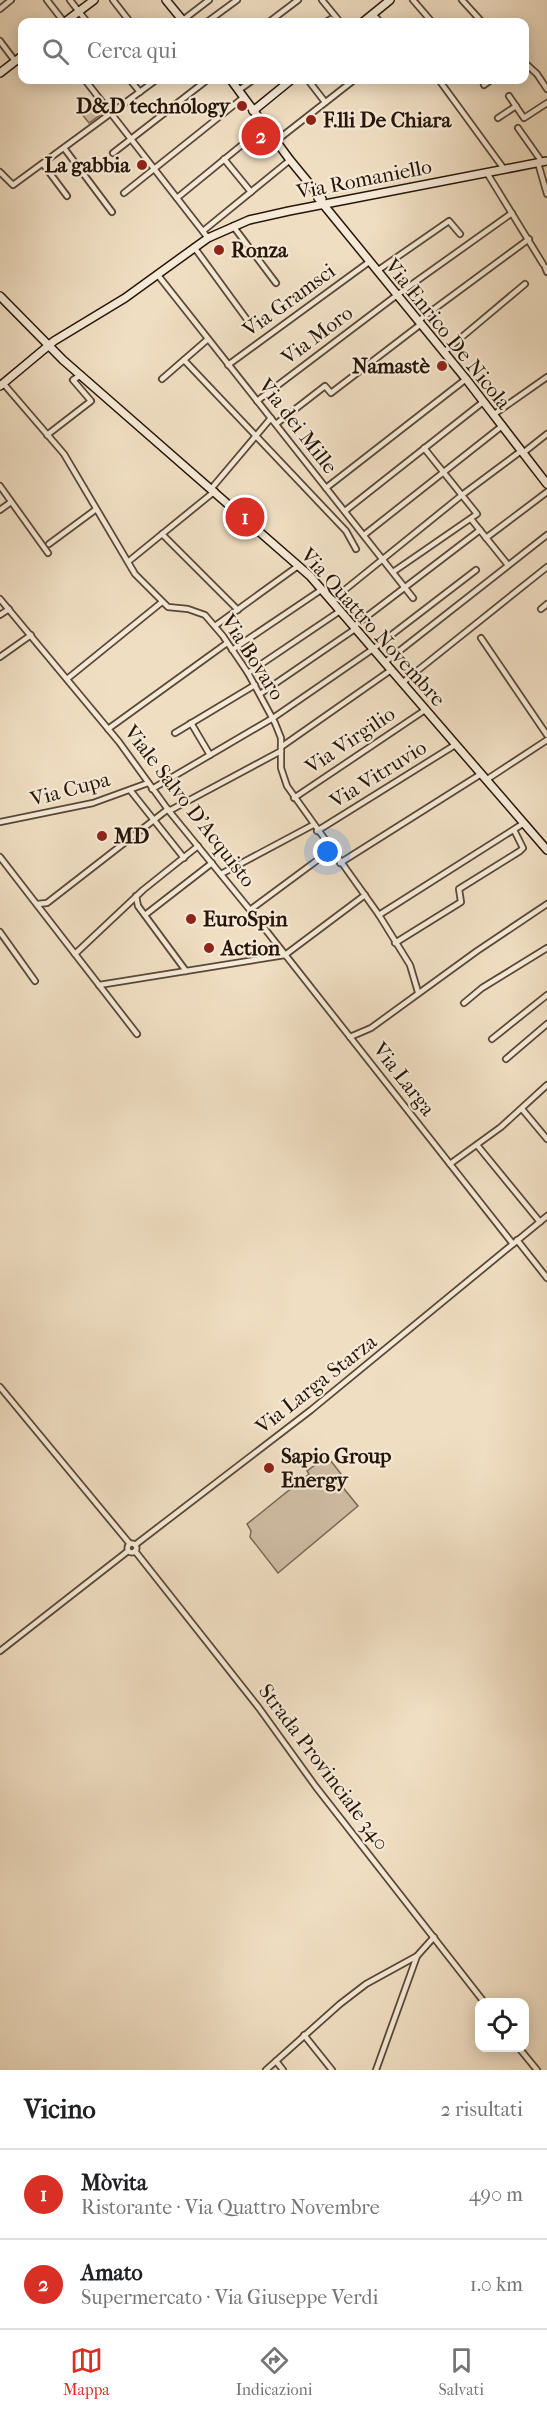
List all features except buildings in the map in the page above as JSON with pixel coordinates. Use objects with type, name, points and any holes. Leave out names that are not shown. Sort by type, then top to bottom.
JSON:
[{"type":"street","points":[[0,9],[11,0]]},
{"type":"street","points":[[47,0],[61,18]]},
{"type":"street","points":[[70,0],[83,18]]},
{"type":"street","points":[[70,18],[94,0]]},
{"type":"street","points":[[114,0],[127,18]]},
{"type":"street","points":[[166,0],[181,18]]},
{"type":"street","points":[[188,18],[209,0]]},
{"type":"street","points":[[212,18],[237,0]]},
{"type":"street","points":[[274,18],[298,0]]},
{"type":"street","points":[[322,0],[337,18]]},
{"type":"street","points":[[413,0],[429,18]]},
{"type":"street","points":[[462,0],[478,18]]},
{"type":"street","points":[[368,18],[387,1]]},
{"type":"street","points":[[373,14],[376,18]]},
{"type":"street","points":[[0,41],[15,61]]},
{"type":"street","points":[[0,73],[18,59]]},
{"type":"street","points":[[529,66],[547,89]]},
{"type":"street","points":[[88,84],[206,235],[251,192],[290,160]]},
{"type":"street","points":[[133,84],[140,92]]},
{"type":"street","points":[[0,172],[13,185],[151,84]]},
{"type":"street","points":[[113,153],[202,84]]},
{"type":"street","name":"Via Enrico De Nicola","points":[[234,84],[321,201],[466,379],[547,484]]},
{"type":"street","points":[[239,90],[247,84]]},
{"type":"street","points":[[253,111],[286,84]]},
{"type":"street","points":[[311,84],[325,102]]},
{"type":"street","points":[[276,141],[349,84]]},
{"type":"street","points":[[442,84],[504,169]]},
{"type":"street","points":[[509,96],[524,118],[547,103]]},
{"type":"street","points":[[124,193],[244,97]]},
{"type":"street","points":[[498,118],[516,106]]},
{"type":"street","points":[[177,198],[265,126]]},
{"type":"street","points":[[518,128],[542,162],[547,194]]},
{"type":"street","points":[[64,148],[112,212]]},
{"type":"street","points":[[225,159],[251,192]]},
{"type":"street","name":"Via Romaniello","points":[[2,384],[63,334],[88,322],[125,298],[194,247],[206,235],[321,201],[542,162]]},
{"type":"street","points":[[43,164],[67,196]]},
{"type":"street","points":[[487,173],[545,268]]},
{"type":"street","name":"Via Moro","points":[[257,401],[397,295],[512,213]]},
{"type":"street","points":[[376,271],[449,221],[460,234]]},
{"type":"street","points":[[233,226],[276,283]]},
{"type":"street","points":[[276,424],[325,386],[331,393],[529,239]]},
{"type":"street","points":[[194,247],[251,325]]},
{"type":"street","name":"Via Gramsci","points":[[228,365],[369,262]]},
{"type":"street","name":"Via dei Mille","points":[[157,274],[413,598]]},
{"type":"street","points":[[444,352],[525,284]]},
{"type":"street","name":"Via Quattro Novembre","points":[[0,296],[81,375],[298,566],[524,824],[545,845]]},
{"type":"street","points":[[162,379],[208,339]]},
{"type":"street","points":[[184,360],[346,531],[356,549]]},
{"type":"street","points":[[47,435],[91,401],[74,380],[81,375]]},
{"type":"street","points":[[493,415],[547,377]]},
{"type":"street","points":[[326,488],[466,379]]},
{"type":"street","points":[[2,384],[64,454],[135,574],[162,602],[67,679]]},
{"type":"street","points":[[345,511],[483,402]]},
{"type":"street","points":[[129,561],[213,490],[271,418]]},
{"type":"street","points":[[364,535],[502,426]]},
{"type":"street","points":[[331,601],[462,495],[547,434]]},
{"type":"street","points":[[393,572],[477,514],[424,448]]},
{"type":"street","points":[[0,486],[48,553]]},
{"type":"street","points":[[486,538],[547,492]]},
{"type":"street","points":[[0,510],[11,502]]},
{"type":"street","points":[[49,544],[96,510]]},
{"type":"street","points":[[471,519],[508,565]]},
{"type":"street","points":[[260,694],[354,628],[404,586],[480,530]]},
{"type":"street","points":[[162,534],[238,610]]},
{"type":"street","points":[[384,663],[547,535]]},
{"type":"street","points":[[215,626],[298,566]]},
{"type":"street","points":[[402,683],[547,567]]},
{"type":"street","points":[[152,789],[273,718],[373,649],[476,570]]},
{"type":"street","points":[[232,650],[321,590]]},
{"type":"street","name":"Viale Salvo D'Acquisto","points":[[0,599],[108,729],[152,789],[350,1037]]},
{"type":"street","name":"Via Bovaro","points":[[162,602],[168,607],[188,609],[205,615],[248,673],[273,718],[281,738],[281,768],[286,786],[379,915],[410,965],[418,992]]},
{"type":"street","points":[[541,609],[547,604]]},
{"type":"street","points":[[0,615],[9,609]]},
{"type":"street","points":[[248,673],[340,612]]},
{"type":"street","points":[[0,657],[31,635]]},
{"type":"street","points":[[481,638],[547,735]]},
{"type":"street","points":[[108,729],[227,643]]},
{"type":"street","points":[[37,904],[47,903],[169,810],[281,749],[391,670]]},
{"type":"street","points":[[175,733],[255,685]]},
{"type":"street","name":"Via Virgilio","points":[[294,798],[425,710]]},
{"type":"street","points":[[191,723],[210,755]]},
{"type":"street","points":[[340,863],[547,740]]},
{"type":"street","name":"Via Vitruvio","points":[[317,831],[455,745]]},
{"type":"street","name":"Via Cupa","points":[[0,822],[67,810],[148,783]]},
{"type":"street","points":[[130,790],[184,858]]},
{"type":"street","points":[[379,915],[524,824]]},
{"type":"street","points":[[221,874],[312,825]]},
{"type":"street","points":[[395,943],[461,902],[459,889],[520,851],[523,848],[522,844],[514,830]]},
{"type":"street","points":[[75,954],[128,903],[198,846]]},
{"type":"street","points":[[250,910],[331,850]]},
{"type":"street","points":[[0,856],[137,1034]]},
{"type":"street","points":[[145,915],[212,863]]},
{"type":"street","points":[[99,985],[285,955],[364,895]]},
{"type":"street","points":[[136,896],[138,906],[186,971]]},
{"type":"street","points":[[45,914],[47,903]]},
{"type":"street","points":[[128,903],[138,906]]},
{"type":"street","name":"Via Larga","points":[[547,904],[418,992],[371,1028],[350,1037],[450,1164],[547,1278]]},
{"type":"street","points":[[0,932],[35,981]]},
{"type":"street","points":[[464,1004],[482,988],[547,948]]},
{"type":"street","points":[[492,1039],[547,995]]},
{"type":"street","points":[[506,1059],[547,1024]]},
{"type":"street","points":[[450,1164],[522,1109],[547,1085]]},
{"type":"street","points":[[522,1109],[547,1139]]},
{"type":"street","points":[[477,1145],[540,1222]]},
{"type":"street","name":"Via Larga Starza","points":[[133,1547],[311,1410],[547,1216]]},
{"type":"street","name":"Strada Provinciale 340","points":[[0,1388],[133,1547],[481,1998]]},
{"type":"street","points":[[0,1650],[128,1551],[131,1553],[133,1547]]},
{"type":"street","points":[[266,2070],[366,1984],[417,1956],[434,1937]]},
{"type":"street","points":[[376,2070],[417,1956]]},
{"type":"street","points":[[304,2035],[332,2070]]},
{"type":"street","points":[[522,2052],[537,2070]]},
{"type":"street","points":[[276,2061],[283,2070]]},
{"type":"shaded area","points":[[96,102],[104,112],[89,123],[81,113]]},
{"type":"shaded area","points":[[327,1456],[341,1474],[336,1479],[358,1506],[278,1573],[250,1537],[251,1531],[247,1524],[309,1474],[307,1471]]},
{"type":"place","name":"D&D technology","points":[[242,106]]},
{"type":"place","name":"F.lli De Chiara","points":[[311,120]]},
{"type":"place","name":"Amato","points":[[261,136]]},
{"type":"place","name":"La gabbia","points":[[142,165]]},
{"type":"place","name":"Ronza","points":[[219,250]]},
{"type":"place","name":"Namastè","points":[[442,366]]},
{"type":"place","name":"Mòvita","points":[[245,517]]},
{"type":"place","name":"MD","points":[[102,836]]},
{"type":"place","name":"EuroSpin","points":[[191,919]]},
{"type":"place","name":"Action","points":[[209,948]]},
{"type":"place","name":"Sapio Group Energy","points":[[269,1468]]}]
